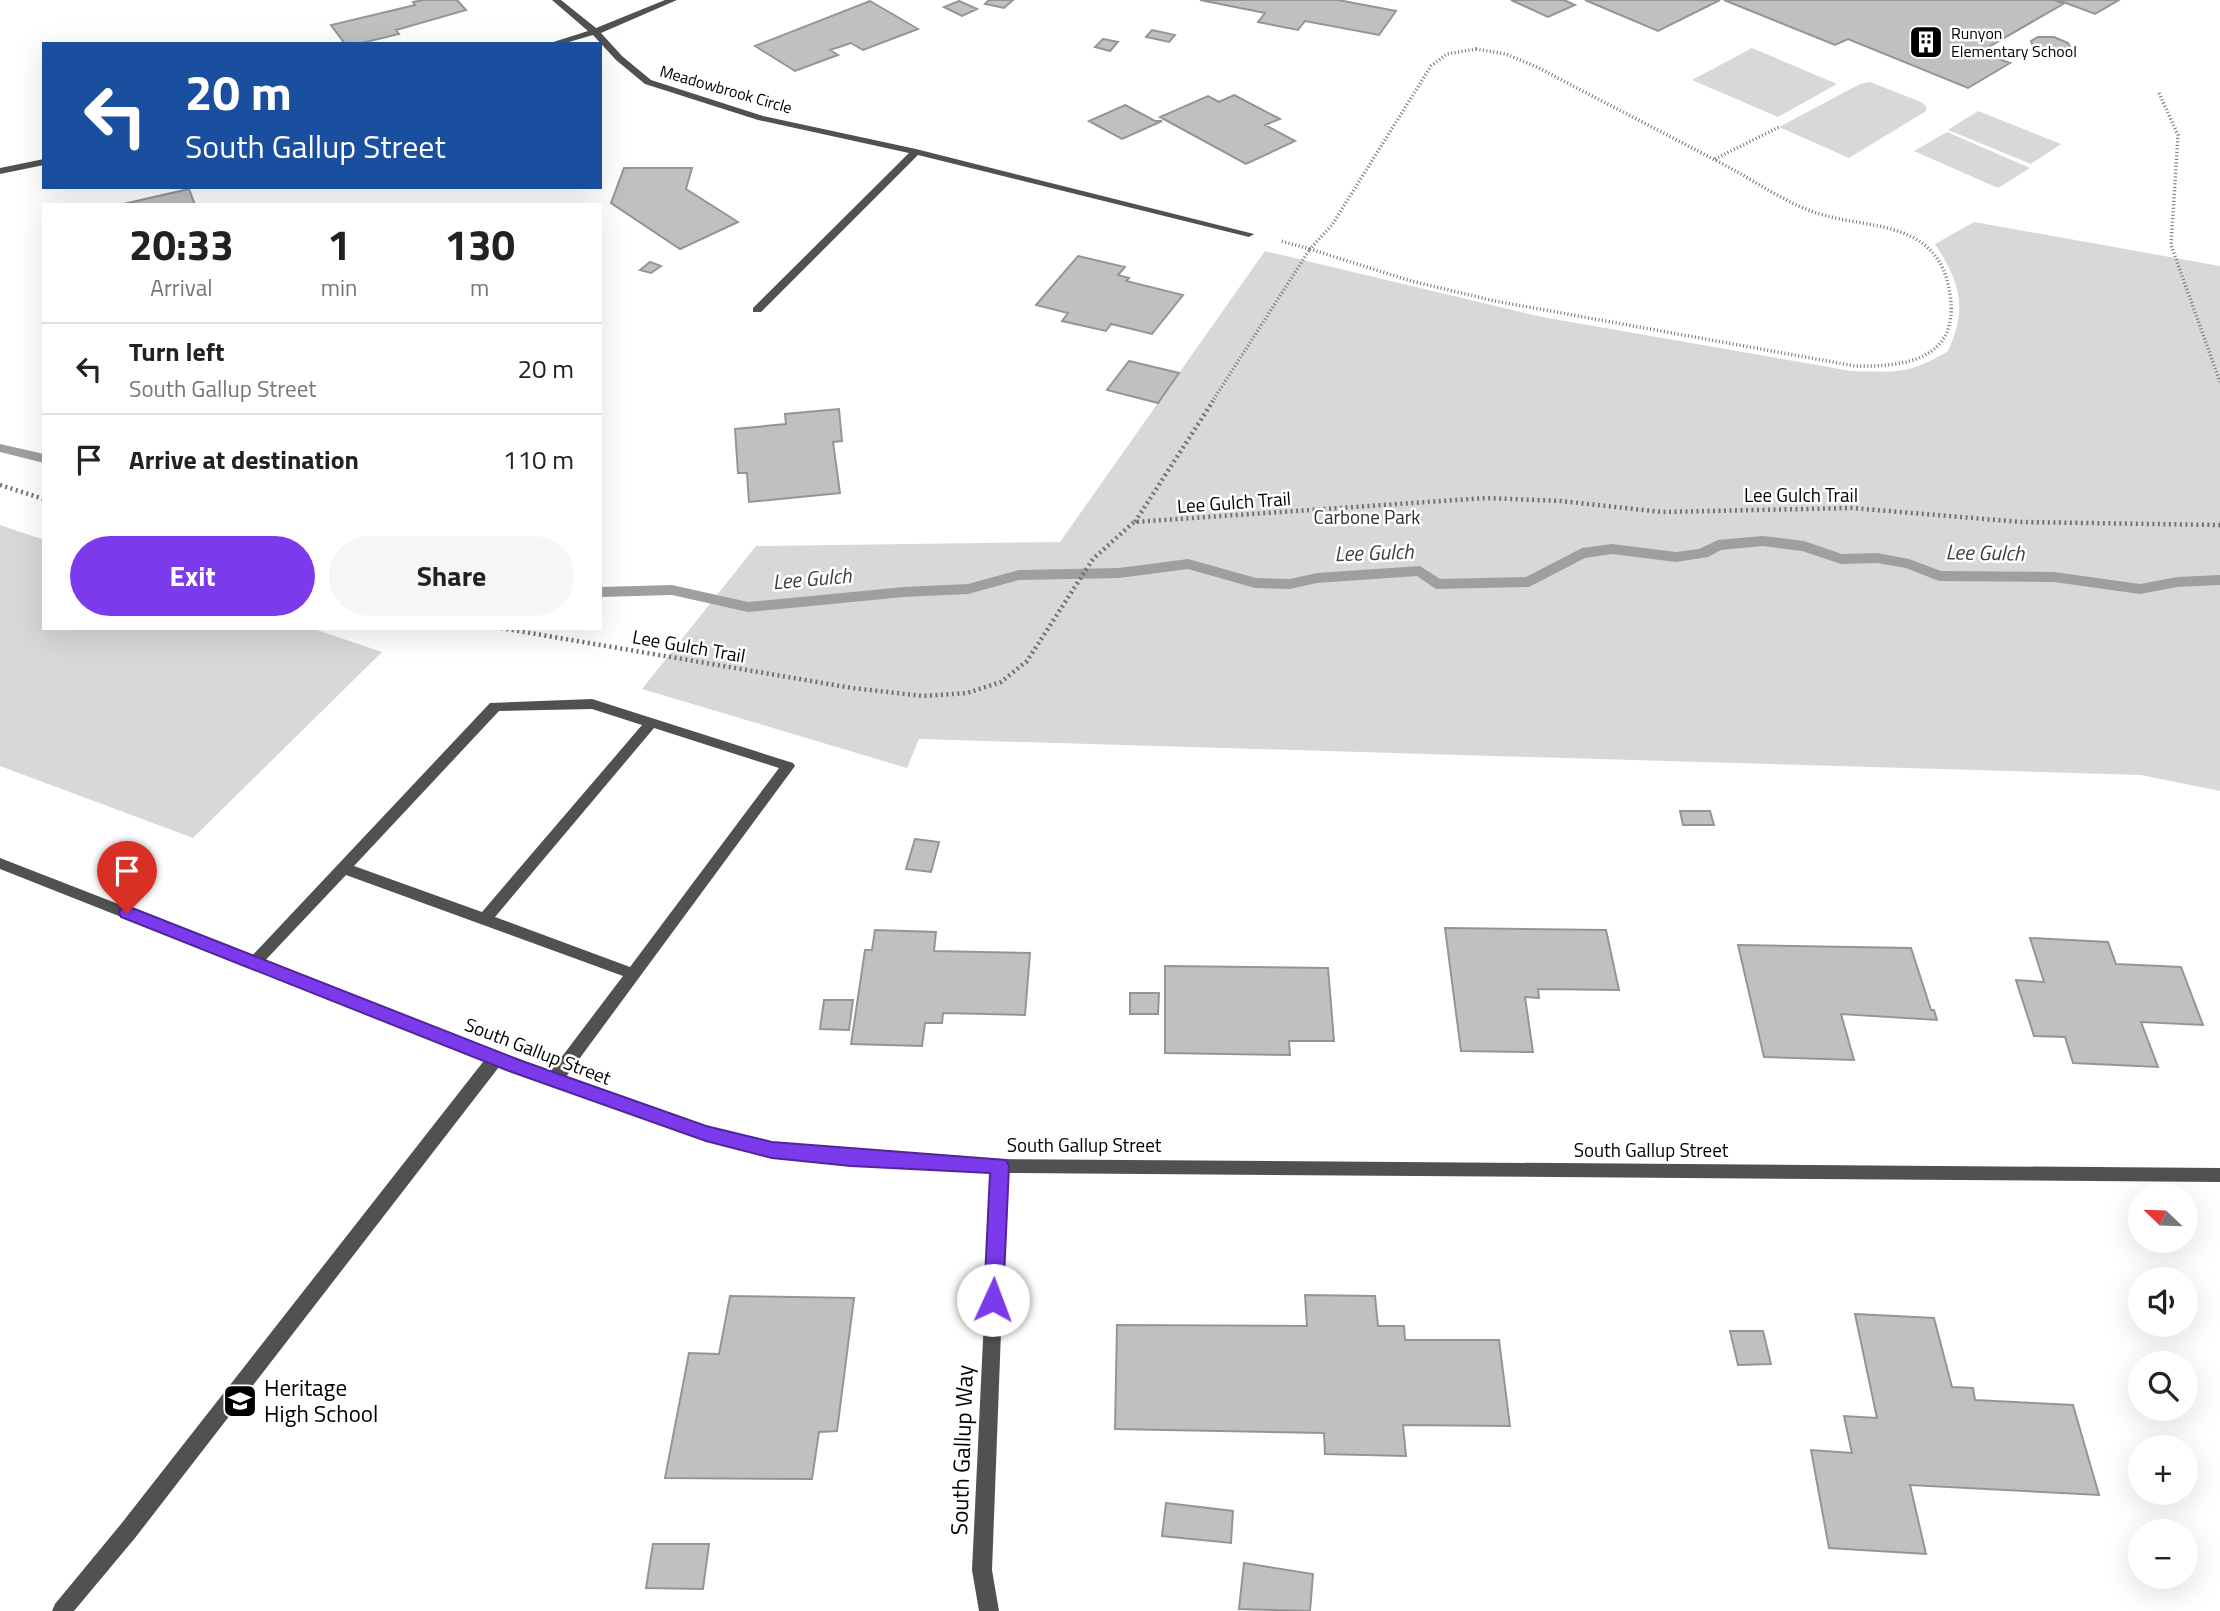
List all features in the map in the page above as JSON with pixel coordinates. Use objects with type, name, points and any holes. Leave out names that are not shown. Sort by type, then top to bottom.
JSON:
[{"type":"street","name":"Meadowbrook Circle","points":[[556,0],[596,32],[619,58],[648,82],[761,118],[916,152],[1249,234]]},
{"type":"street","points":[[558,42],[596,32],[673,0]]},
{"type":"street","points":[[757,310],[916,152]]},
{"type":"street","points":[[0,171],[42,162]]},
{"type":"street","points":[[254,963],[495,706],[592,704],[788,766],[554,1080]]},
{"type":"street","points":[[485,919],[651,723]]},
{"type":"street","name":"South Gallup Street","points":[[0,863],[554,1080],[706,1134],[772,1150],[851,1158],[999,1166],[2220,1175]]},
{"type":"street","points":[[342,869],[634,974]]},
{"type":"street","points":[[62,1611],[128,1531],[496,1058]]},
{"type":"street","name":"South Gallup Way","points":[[989,1611],[982,1570],[999,1166]]},
{"type":"path","points":[[1134,522],[1310,248],[1332,225],[1431,66],[1447,54],[1476,49],[1506,54],[1539,68],[1810,212],[1889,229],[1923,244],[1935,254],[1946,278],[1952,307],[1946,334],[1931,355],[1897,368],[1855,366],[1495,301],[1411,281],[1310,248],[1249,234]]},
{"type":"path","points":[[2159,93],[2178,135],[2171,245],[2220,382]]},
{"type":"path","points":[[1714,160],[1779,127]]},
{"type":"path","points":[[0,485],[42,498]]},
{"type":"path","name":"Lee Gulch Trail","points":[[512,630],[852,688],[923,696],[967,693],[1001,682],[1027,661],[1093,559],[1134,522],[1485,498],[1561,500],[1662,512],[1852,508],[2021,522],[2220,525]]},
{"type":"green space","points":[[1752,48],[1837,84],[1778,117],[1692,80]]},
{"type":"green space","points":[[1870,82],[1921,102],[1926,106],[1926,111],[1849,158],[1779,127],[1860,84]]},
{"type":"green space","points":[[1978,111],[2061,144],[2031,164],[1948,130]]},
{"type":"green space","points":[[1947,132],[2030,168],[1998,188],[1914,151]]},
{"type":"green space","name":"Carbone Park","points":[[1974,222],[2220,266],[2220,791],[2141,775],[919,739],[907,768],[642,689],[756,546],[1060,542],[1265,251],[1542,317],[1851,371],[1891,371],[1912,368],[1948,351],[1958,321],[1958,296],[1950,271],[1935,244]]},
{"type":"green space","points":[[0,525],[42,539],[42,630],[317,630],[382,652],[193,838],[0,766]]},
{"type":"building","points":[[457,0],[466,10],[396,30],[399,34],[366,42],[344,42],[331,25],[415,5],[413,2]]},
{"type":"building","points":[[989,0],[1013,0],[1004,8],[985,4]]},
{"type":"building","points":[[1200,0],[1338,0],[1396,11],[1379,35],[1305,21],[1298,30],[1258,22],[1265,13]]},
{"type":"building","points":[[1511,0],[1564,0],[1575,5],[1548,17]]},
{"type":"building","points":[[1585,0],[1720,0],[1658,31]]},
{"type":"building","name":"Runyon Elementary School","points":[[1724,0],[2055,0],[2063,4],[1980,52],[2010,63],[1968,88],[1848,39],[1835,45]]},
{"type":"building","name":"Runyon Elementary School","points":[[2058,0],[2119,0],[2095,14]]},
{"type":"building","points":[[870,1],[918,29],[863,50],[851,43],[830,50],[838,55],[795,71],[755,46]]},
{"type":"building","points":[[959,1],[977,9],[962,16],[944,7]]},
{"type":"building","points":[[1152,30],[1175,35],[1169,42],[1146,37]]},
{"type":"building","points":[[2038,37],[2054,37],[2068,43],[2072,50],[2065,55],[2034,49],[2031,41]]},
{"type":"building","points":[[1103,39],[1118,42],[1110,51],[1095,47]]},
{"type":"building","points":[[1234,95],[1280,119],[1265,125],[1295,141],[1246,164],[1160,117],[1208,96],[1219,102]]},
{"type":"building","points":[[1125,105],[1155,121],[1162,121],[1122,139],[1089,121]]},
{"type":"building","points":[[624,168],[692,168],[686,189],[738,222],[680,249],[611,203]]},
{"type":"building","points":[[189,189],[194,203],[128,203]]},
{"type":"building","points":[[1078,256],[1125,267],[1118,275],[1129,278],[1126,281],[1183,295],[1152,334],[1111,324],[1106,331],[1062,321],[1068,313],[1036,305]]},
{"type":"building","points":[[650,262],[661,266],[651,273],[640,270]]},
{"type":"building","points":[[1129,361],[1179,373],[1158,403],[1107,390]]},
{"type":"building","points":[[839,409],[842,441],[833,442],[840,493],[749,502],[747,473],[738,473],[735,429],[786,424],[785,414]]},
{"type":"building","points":[[1680,811],[1710,811],[1714,825],[1683,825]]},
{"type":"building","points":[[915,839],[939,842],[931,872],[906,869]]},
{"type":"building","points":[[1445,928],[1606,930],[1619,990],[1538,989],[1539,998],[1525,997],[1533,1052],[1461,1051]]},
{"type":"building","points":[[875,930],[936,932],[934,951],[1030,953],[1025,1015],[943,1013],[942,1023],[925,1023],[922,1046],[851,1044],[865,950],[872,950]]},
{"type":"building","points":[[2030,938],[2108,942],[2116,964],[2181,967],[2203,1025],[2141,1022],[2158,1067],[2073,1063],[2065,1037],[2034,1036],[2016,980],[2044,982]]},
{"type":"building","points":[[1738,945],[1911,948],[1931,1010],[1934,1010],[1937,1020],[1841,1014],[1854,1060],[1764,1057]]},
{"type":"building","points":[[1165,966],[1328,968],[1334,1041],[1289,1041],[1290,1055],[1165,1053]]},
{"type":"building","points":[[1130,993],[1159,993],[1158,1014],[1130,1014]]},
{"type":"building","points":[[824,1000],[853,1000],[849,1030],[820,1029]]},
{"type":"building","points":[[1305,1295],[1375,1296],[1378,1326],[1404,1326],[1405,1340],[1499,1340],[1510,1426],[1403,1425],[1406,1456],[1325,1454],[1324,1433],[1115,1429],[1117,1325],[1307,1326]]},
{"type":"building","points":[[730,1296],[854,1298],[837,1431],[819,1432],[812,1479],[665,1478],[689,1353],[719,1354]]},
{"type":"building","points":[[1855,1314],[1934,1318],[1952,1387],[1973,1388],[1975,1400],[2073,1405],[2099,1495],[1910,1485],[1926,1554],[1829,1548],[1811,1450],[1852,1453],[1844,1416],[1877,1418]]},
{"type":"building","points":[[1730,1331],[1763,1331],[1771,1364],[1738,1365]]},
{"type":"building","points":[[1166,1503],[1233,1511],[1231,1543],[1162,1536]]},
{"type":"building","points":[[653,1544],[709,1544],[703,1589],[646,1588]]},
{"type":"building","points":[[1244,1563],[1313,1574],[1310,1611],[1239,1609]]},
{"type":"waterway","name":"Lee Gulch","points":[[0,448],[42,458]]},
{"type":"waterway","name":"Lee Gulch","points":[[602,592],[672,590],[748,607],[904,592],[968,589],[1019,575],[1119,573],[1188,564],[1255,583],[1290,584],[1317,578],[1420,571],[1436,584],[1529,582],[1582,553],[1612,549],[1676,557],[1703,553],[1718,545],[1763,541],[1804,546],[1841,559],[1877,558],[1909,564],[1939,576],[2054,577],[2140,589],[2177,582],[2220,580]]},
{"type":"place","name":"Runyon Elementary School","points":[[1926,42]]},
{"type":"place","name":"Heritage High School","points":[[240,1401]]},
{"type":"route","points":[[127,913],[515,1066],[706,1134],[772,1150],[851,1158],[999,1166],[993,1300]]}]
